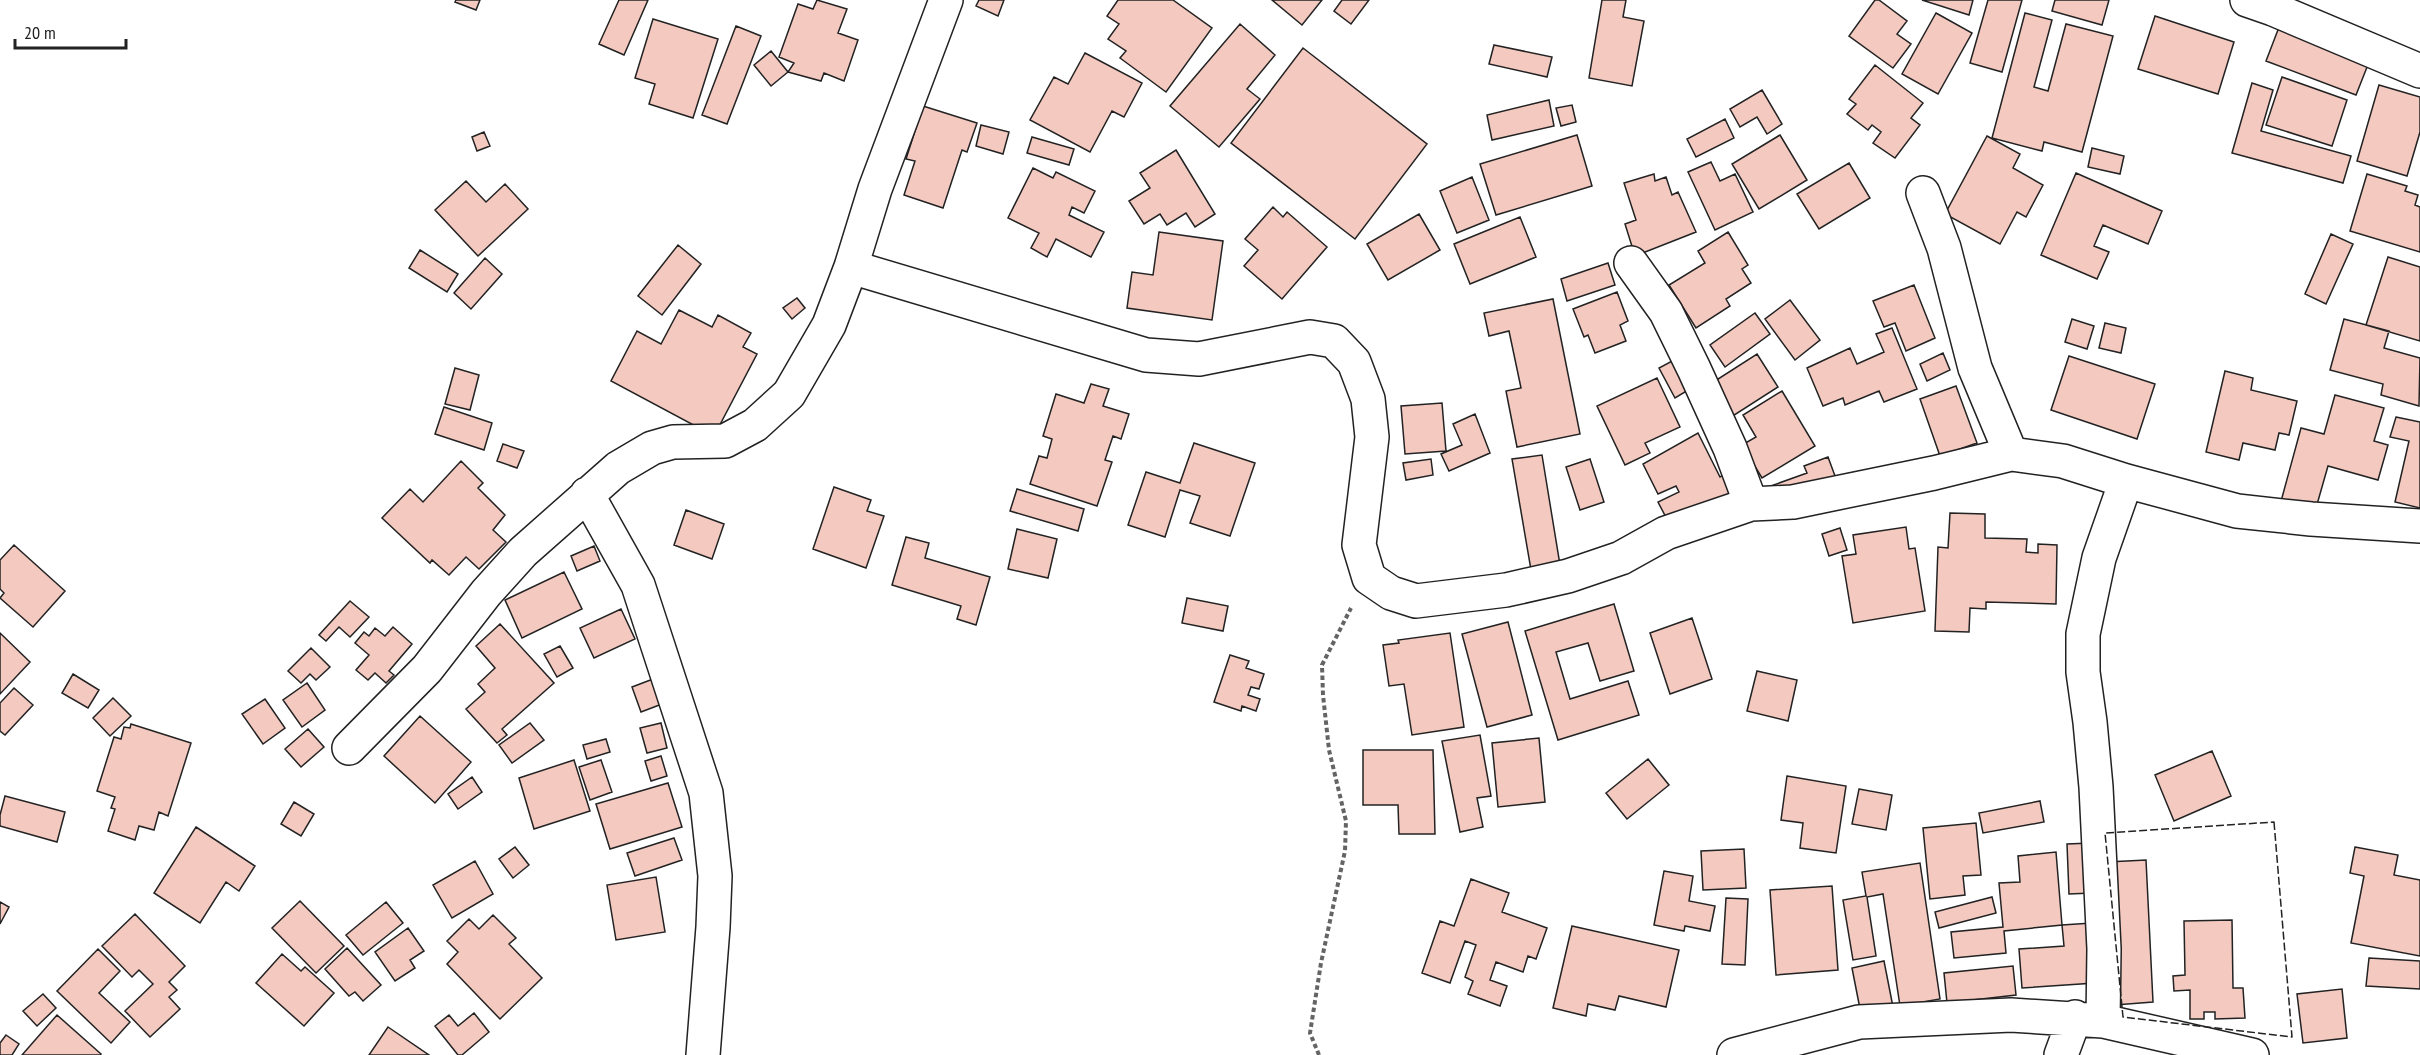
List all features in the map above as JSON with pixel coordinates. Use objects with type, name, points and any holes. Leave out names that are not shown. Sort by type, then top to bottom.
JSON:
[{"type":"street","points":[[349,748],[427,669],[486,593],[523,552],[618,468],[652,448],[673,442],[725,441],[755,425],[789,394],[829,325],[851,267],[875,189],[946,0]]},
{"type":"street","points":[[2247,0],[2420,71]]},
{"type":"street","points":[[1923,193],[1944,248],[1975,368],[2011,454]]},
{"type":"street","points":[[1631,263],[1666,312],[1730,448],[1751,504]]},
{"type":"street","points":[[851,267],[1146,355],[1199,359],[1310,337],[1334,341],[1354,362],[1368,399],[1372,436],[1359,545],[1369,578],[1391,593],[1416,601],[1506,590],[1568,576],[1621,558],[1666,533],[1751,504],[1793,502],[1934,473],[2011,454],[2063,460],[2126,482],[2237,511],[2311,519],[2420,526]]},
{"type":"street","points":[[2061,1055],[2089,1019],[2104,950],[2096,787],[2083,672],[2083,634],[2099,558],[2126,482]]},
{"type":"street","points":[[587,494],[638,585],[705,793],[715,876],[702,1055]]},
{"type":"street","points":[[1734,1055],[1859,1022],[2010,1015],[2089,1019],[2252,1055]]},
{"type":"path","points":[[1318,1055],[1310,1033],[1321,963],[1346,851],[1346,821],[1329,750],[1322,665],[1340,627],[1369,578]]},
{"type":"building","points":[[456,0],[480,0],[476,10],[455,2]]},
{"type":"building","points":[[619,0],[648,0],[624,55],[599,44]]},
{"type":"building","points":[[817,0],[847,9],[838,33],[858,40],[844,81],[824,73],[821,81],[788,72],[794,63],[779,57],[798,4],[813,9]]},
{"type":"building","points":[[979,0],[1004,0],[998,16],[976,6]]},
{"type":"building","points":[[1118,0],[1173,0],[1212,28],[1166,92],[1120,58],[1126,51],[1108,39],[1119,24],[1107,16]]},
{"type":"building","points":[[1272,0],[1322,0],[1302,25]]},
{"type":"building","points":[[1342,0],[1369,0],[1351,24],[1334,11]]},
{"type":"building","points":[[1602,0],[1626,0],[1623,17],[1644,21],[1632,86],[1589,78]]},
{"type":"building","points":[[1875,0],[1879,0],[1907,21],[1897,34],[1911,44],[1893,68],[1849,36]]},
{"type":"building","points":[[1922,0],[1973,0],[1969,15]]},
{"type":"building","points":[[1988,0],[2022,0],[2002,72],[1970,63]]},
{"type":"building","points":[[2055,0],[2109,0],[2102,25],[2052,11]]},
{"type":"building","points":[[1936,13],[1972,33],[1938,94],[1902,74]]},
{"type":"building","points":[[2025,13],[2052,20],[2034,87],[2048,91],[2066,24],[2113,36],[2082,152],[2044,142],[2042,151],[1992,138]]},
{"type":"building","points":[[2155,16],[2234,42],[2218,94],[2138,69]]},
{"type":"building","points":[[653,19],[718,39],[693,118],[649,104],[655,84],[635,78]]},
{"type":"building","points":[[2281,22],[2371,57],[2356,95],[2266,61]]},
{"type":"building","points":[[1240,24],[1275,55],[1247,89],[1260,99],[1219,147],[1170,106]]},
{"type":"building","points":[[736,26],[761,36],[727,124],[702,115]]},
{"type":"building","points":[[1494,45],[1552,57],[1547,77],[1489,64]]},
{"type":"building","points":[[1303,48],[1427,144],[1355,239],[1231,143]]},
{"type":"building","points":[[771,51],[788,72],[771,86],[754,65]]},
{"type":"building","points":[[1085,53],[1142,83],[1124,117],[1112,111],[1090,152],[1030,120],[1054,77],[1068,84]]},
{"type":"building","points":[[1875,65],[1923,103],[1911,118],[1920,125],[1895,158],[1873,143],[1881,132],[1872,125],[1868,130],[1847,114],[1856,104],[1849,99]]},
{"type":"building","points":[[2282,77],[2347,100],[2332,146],[2266,125]]},
{"type":"building","points":[[2252,83],[2273,90],[2261,131],[2351,156],[2343,183],[2232,153]]},
{"type":"building","points":[[2379,85],[2420,97],[2420,132],[2407,176],[2357,161]]},
{"type":"building","points":[[1762,90],[1782,124],[1767,134],[1757,117],[1740,127],[1730,109]]},
{"type":"building","points":[[1549,100],[1554,126],[1492,140],[1487,115]]},
{"type":"building","points":[[1572,105],[1576,122],[1561,126],[1556,108]]},
{"type":"building","points":[[923,106],[977,123],[967,152],[962,150],[943,208],[904,195],[915,161],[906,159]]},
{"type":"building","points":[[1725,119],[1734,138],[1696,157],[1687,139]]},
{"type":"building","points":[[981,125],[1009,132],[1003,154],[976,146]]},
{"type":"building","points":[[484,132],[490,146],[477,151],[472,137]]},
{"type":"building","points":[[1577,135],[1592,186],[1496,215],[1480,164]]},
{"type":"building","points":[[1780,135],[1807,180],[1759,209],[1732,164]]},
{"type":"building","points":[[1987,136],[2020,154],[2013,168],[2043,185],[2026,217],[2017,212],[2000,244],[1945,214]]},
{"type":"building","points":[[1032,137],[1074,149],[1069,165],[1027,153]]},
{"type":"building","points":[[2092,148],[2124,156],[2120,174],[2088,167]]},
{"type":"building","points":[[1176,150],[1215,214],[1195,227],[1186,213],[1167,225],[1160,214],[1144,224],[1129,201],[1150,188],[1140,173]]},
{"type":"building","points":[[1711,162],[1720,181],[1735,174],[1753,212],[1715,230],[1688,172]]},
{"type":"building","points":[[1849,163],[1870,198],[1819,229],[1797,194]]},
{"type":"building","points":[[1033,168],[1053,178],[1056,172],[1095,191],[1084,213],[1072,207],[1069,215],[1104,232],[1091,257],[1056,239],[1047,257],[1031,248],[1039,233],[1008,218]]},
{"type":"building","points":[[2076,173],[2162,211],[2148,244],[2103,225],[2094,246],[2109,252],[2097,279],[2041,255]]},
{"type":"building","points":[[1654,174],[1655,181],[1666,177],[1672,195],[1678,192],[1696,232],[1635,256],[1625,224],[1636,220],[1624,183]]},
{"type":"building","points":[[2367,174],[2407,186],[2405,191],[2418,195],[2415,205],[2420,207],[2420,252],[2350,231]]},
{"type":"building","points":[[1472,177],[1489,220],[1457,233],[1440,191]]},
{"type":"building","points":[[466,181],[486,202],[505,184],[528,209],[478,256],[435,210]]},
{"type":"building","points":[[1273,207],[1283,217],[1287,212],[1327,247],[1282,299],[1244,266],[1258,250],[1245,239]]},
{"type":"building","points":[[1419,214],[1440,250],[1388,280],[1367,244]]},
{"type":"building","points":[[1520,217],[1536,257],[1470,284],[1454,244]]},
{"type":"building","points":[[1159,232],[1223,241],[1212,320],[1127,308],[1132,272],[1153,275]]},
{"type":"building","points":[[1728,232],[1748,265],[1742,269],[1751,283],[1726,299],[1730,306],[1696,328],[1669,285],[1705,263],[1698,251]]},
{"type":"building","points":[[2331,234],[2353,244],[2326,304],[2305,294]]},
{"type":"building","points":[[678,245],[701,264],[662,315],[638,296]]},
{"type":"building","points":[[420,250],[458,274],[447,292],[409,268]]},
{"type":"building","points":[[2388,257],[2420,267],[2420,341],[2366,325]]},
{"type":"building","points":[[485,258],[502,274],[471,309],[454,293]]},
{"type":"building","points":[[1608,263],[1615,285],[1567,301],[1561,279]]},
{"type":"building","points":[[1914,285],[1935,338],[1906,351],[1895,323],[1884,327],[1873,301]]},
{"type":"building","points":[[1617,292],[1628,321],[1620,325],[1626,341],[1595,353],[1588,335],[1584,337],[1573,309]]},
{"type":"building","points":[[797,298],[805,308],[792,319],[783,308]]},
{"type":"building","points":[[1553,299],[1580,434],[1517,447],[1506,391],[1521,388],[1509,331],[1489,336],[1484,313]]},
{"type":"building","points":[[1790,300],[1820,340],[1795,360],[1765,319]]},
{"type":"building","points":[[679,310],[712,327],[718,315],[751,333],[743,347],[757,354],[714,436],[611,381],[637,331],[661,344]]},
{"type":"building","points":[[1755,313],[1770,334],[1725,367],[1710,345]]},
{"type":"building","points":[[2072,319],[2094,326],[2087,349],[2065,342]]},
{"type":"building","points":[[2344,319],[2389,331],[2384,348],[2420,358],[2419,406],[2381,395],[2383,384],[2330,370]]},
{"type":"building","points":[[2105,323],[2126,328],[2121,353],[2099,348]]},
{"type":"building","points":[[1892,328],[1917,389],[1884,402],[1879,391],[1845,405],[1843,398],[1823,406],[1807,368],[1850,348],[1857,364],[1884,352],[1876,334]]},
{"type":"building","points":[[1943,353],[1950,370],[1927,381],[1920,364]]},
{"type":"building","points":[[1757,354],[1778,387],[1725,421],[1704,388]]},
{"type":"building","points":[[2069,356],[2155,384],[2137,439],[2051,410]]},
{"type":"building","points":[[1674,360],[1690,389],[1675,398],[1659,368]]},
{"type":"building","points":[[455,368],[479,375],[470,410],[445,404]]},
{"type":"building","points":[[2225,371],[2253,378],[2251,390],[2297,401],[2289,435],[2279,433],[2275,450],[2243,443],[2239,460],[2206,452]]},
{"type":"building","points":[[1657,378],[1680,427],[1645,443],[1650,453],[1625,465],[1597,406]]},
{"type":"building","points":[[1091,384],[1109,389],[1103,406],[1129,414],[1121,439],[1113,436],[1105,460],[1112,462],[1097,506],[1030,484],[1039,456],[1047,458],[1052,439],[1043,436],[1056,394],[1084,403]]},
{"type":"building","points":[[1956,386],[1977,443],[1940,456],[1920,399]]},
{"type":"building","points":[[1782,391],[1815,446],[1762,478],[1742,445],[1756,437],[1743,415]]},
{"type":"building","points":[[2335,395],[2384,408],[2374,441],[2388,445],[2378,480],[2328,466],[2314,515],[2280,505],[2301,428],[2324,434]]},
{"type":"building","points":[[1442,403],[1446,451],[1405,454],[1401,406]]},
{"type":"building","points":[[444,407],[492,423],[484,450],[435,434]]},
{"type":"building","points":[[1475,414],[1490,453],[1449,471],[1441,454],[1462,445],[1453,424]]},
{"type":"building","points":[[2396,417],[2420,422],[2420,508],[2395,502],[2409,441],[2390,437]]},
{"type":"building","points":[[1698,433],[1720,477],[1729,472],[1739,493],[1671,527],[1658,502],[1679,492],[1676,486],[1658,494],[1643,464]]},
{"type":"building","points":[[1194,443],[1255,463],[1230,536],[1190,523],[1200,496],[1180,490],[1165,537],[1128,525],[1146,472],[1180,483]]},
{"type":"building","points":[[503,444],[524,451],[517,468],[497,461]]},
{"type":"building","points":[[1542,455],[1560,565],[1531,570],[1512,459]]},
{"type":"building","points":[[1828,457],[1838,484],[1768,487],[1807,473],[1804,466]]},
{"type":"building","points":[[1431,459],[1433,475],[1406,480],[1403,463]]},
{"type":"building","points":[[1590,459],[1604,502],[1580,510],[1566,467]]},
{"type":"building","points":[[461,461],[483,483],[478,488],[505,515],[493,530],[506,542],[479,569],[466,557],[449,575],[432,560],[430,563],[382,518],[410,489],[423,502]]},
{"type":"building","points":[[834,487],[871,500],[867,511],[884,516],[866,568],[813,549]]},
{"type":"building","points":[[1017,489],[1084,509],[1078,531],[1010,511]]},
{"type":"building","points":[[686,510],[724,524],[712,559],[674,545]]},
{"type":"building","points":[[1950,513],[1985,514],[1985,538],[2027,539],[2026,552],[2038,553],[2038,544],[2057,545],[2056,604],[1986,602],[1986,609],[1970,608],[1969,632],[1935,631],[1938,547],[1948,548]]},
{"type":"building","points":[[1906,527],[1909,549],[1915,548],[1925,611],[1853,623],[1842,556],[1856,554],[1853,535]]},
{"type":"building","points":[[1840,528],[1847,550],[1829,556],[1822,534]]},
{"type":"building","points":[[1017,529],[1057,539],[1048,578],[1008,569]]},
{"type":"building","points":[[906,537],[929,543],[925,558],[990,577],[976,625],[957,619],[961,606],[892,585]]},
{"type":"building","points":[[14,545],[65,591],[33,627],[0,598],[4,593],[0,589],[0,560]]},
{"type":"building","points":[[594,546],[600,561],[577,571],[571,556]]},
{"type":"building","points":[[564,572],[582,609],[522,638],[505,600]]},
{"type":"building","points":[[1187,598],[1228,606],[1223,631],[1182,623]]},
{"type":"building","points":[[350,601],[369,617],[350,637],[339,627],[326,641],[319,635]]},
{"type":"building","points":[[1614,604],[1634,671],[1600,681],[1588,643],[1556,652],[1570,699],[1628,681],[1639,715],[1558,740],[1525,631]]},
{"type":"building","points":[[621,609],[635,639],[594,658],[580,628]]},
{"type":"building","points":[[1692,618],[1712,679],[1670,694],[1650,633]]},
{"type":"building","points":[[1508,622],[1532,715],[1487,727],[1462,634]]},
{"type":"building","points":[[500,624],[554,683],[502,729],[507,735],[497,743],[466,709],[485,692],[478,684],[495,668],[476,646]]},
{"type":"building","points":[[393,627],[412,644],[389,671],[394,675],[386,683],[375,673],[368,680],[356,670],[369,655],[355,643],[364,632],[369,636],[375,628],[385,636]]},
{"type":"building","points":[[0,633],[30,662],[0,694]]},
{"type":"building","points":[[1450,633],[1464,727],[1412,735],[1404,684],[1389,686],[1383,645],[1399,643],[1398,640]]},
{"type":"building","points":[[560,646],[573,668],[557,677],[544,654]]},
{"type":"building","points":[[311,648],[330,667],[316,680],[310,674],[301,683],[288,671]]},
{"type":"building","points":[[1230,655],[1249,661],[1246,668],[1264,674],[1259,689],[1251,687],[1248,695],[1260,699],[1256,711],[1242,706],[1241,711],[1214,702]]},
{"type":"building","points":[[1757,671],[1797,680],[1788,721],[1747,711]]},
{"type":"building","points":[[73,674],[99,690],[88,708],[62,693]]},
{"type":"building","points":[[653,679],[662,704],[641,712],[632,687]]},
{"type":"building","points":[[307,683],[325,710],[302,727],[283,700]]},
{"type":"building","points":[[14,688],[33,705],[5,735],[0,731],[0,703]]},
{"type":"building","points":[[113,698],[131,716],[110,736],[93,718]]},
{"type":"building","points":[[265,699],[285,728],[263,744],[242,714]]},
{"type":"building","points":[[420,716],[471,762],[435,803],[384,756]]},
{"type":"building","points":[[530,723],[544,740],[512,763],[499,745]]},
{"type":"building","points":[[661,723],[667,748],[647,753],[640,728]]},
{"type":"building","points":[[131,724],[191,743],[168,816],[159,812],[154,830],[139,826],[135,840],[108,831],[115,809],[111,808],[115,797],[97,791],[114,737],[121,739],[124,727],[130,728]]},
{"type":"building","points":[[308,729],[324,747],[301,767],[285,749]]},
{"type":"building","points":[[1480,735],[1491,796],[1477,798],[1483,827],[1460,832],[1442,741]]},
{"type":"building","points":[[1539,738],[1545,802],[1498,807],[1492,743]]},
{"type":"building","points":[[606,739],[610,752],[587,759],[583,745]]},
{"type":"building","points":[[1363,750],[1433,750],[1435,834],[1399,834],[1398,805],[1363,805]]},
{"type":"building","points":[[2212,751],[2231,796],[2174,821],[2155,775]]},
{"type":"building","points":[[661,756],[667,776],[651,781],[645,761]]},
{"type":"building","points":[[1648,759],[1669,785],[1627,819],[1606,793]]},
{"type":"building","points":[[574,760],[590,811],[534,829],[519,778]]},
{"type":"building","points":[[601,760],[612,792],[590,800],[579,767]]},
{"type":"building","points":[[1787,776],[1846,786],[1836,853],[1800,848],[1803,823],[1781,820]]},
{"type":"building","points":[[472,777],[482,792],[458,809],[448,794]]},
{"type":"building","points":[[668,783],[682,827],[610,849],[596,804]]},
{"type":"building","points":[[1859,789],[1892,795],[1886,830],[1852,824]]},
{"type":"building","points":[[5,796],[65,812],[57,842],[0,826],[0,815]]},
{"type":"building","points":[[2040,801],[2044,822],[1983,833],[1979,813]]},
{"type":"building","points":[[294,802],[314,814],[301,836],[281,824]]},
{"type":"building","points":[[1976,823],[1981,875],[1963,876],[1965,895],[1930,899],[1923,828]]},
{"type":"building","points":[[196,827],[255,866],[239,891],[226,882],[200,923],[154,893]]},
{"type":"building","points":[[674,838],[682,860],[635,876],[627,853]]},
{"type":"building","points":[[2091,843],[2092,893],[2069,894],[2067,844]]},
{"type":"building","points":[[515,847],[529,865],[513,878],[499,859]]},
{"type":"building","points":[[2355,847],[2398,855],[2394,875],[2420,880],[2420,956],[2351,943],[2364,876],[2350,873]]},
{"type":"building","points":[[1744,849],[1746,888],[1703,890],[1701,851]]},
{"type":"building","points":[[2056,852],[2062,925],[2004,931],[2006,953],[1954,958],[1951,932],[2003,927],[1999,883],[2020,882],[2018,856]]},
{"type":"building","points":[[2146,860],[2153,1002],[2115,1005],[2107,862]]},
{"type":"building","points":[[475,861],[493,894],[452,918],[433,885]]},
{"type":"building","points":[[1920,863],[1940,999],[1900,1006],[1883,894],[1867,897],[1876,956],[1853,960],[1843,900],[1866,896],[1862,872]]},
{"type":"building","points":[[1664,871],[1693,876],[1689,901],[1715,906],[1710,931],[1685,926],[1684,931],[1654,925]]},
{"type":"building","points":[[656,877],[665,932],[616,940],[607,885]]},
{"type":"building","points":[[1471,879],[1509,893],[1502,912],[1547,928],[1536,959],[1528,956],[1523,972],[1496,962],[1490,980],[1507,986],[1500,1006],[1468,994],[1473,981],[1465,977],[1476,945],[1465,941],[1450,983],[1422,973],[1440,921],[1454,926]]},
{"type":"building","points":[[1832,886],[1838,970],[1776,975],[1770,890]]},
{"type":"building","points":[[1992,897],[1996,913],[1939,928],[1935,912]]},
{"type":"building","points":[[1726,898],[1748,899],[1745,965],[1722,964]]},
{"type":"building","points":[[300,901],[344,946],[316,973],[272,928]]},
{"type":"building","points":[[0,902],[9,907],[0,924]]},
{"type":"building","points":[[386,902],[403,923],[363,955],[346,935]]},
{"type":"building","points":[[135,914],[185,966],[169,982],[177,990],[169,997],[180,1009],[150,1037],[125,1011],[153,984],[139,970],[132,977],[102,946]]},
{"type":"building","points":[[493,915],[516,938],[509,944],[542,978],[500,1019],[447,964],[458,952],[447,941],[469,919],[479,929]]},
{"type":"building","points":[[2232,920],[2233,988],[2243,988],[2245,1018],[2215,1019],[2215,1012],[2204,1012],[2204,1019],[2190,1019],[2190,990],[2174,991],[2173,976],[2185,975],[2184,921]]},
{"type":"building","points":[[2092,923],[2095,983],[2022,988],[2019,949],[2064,946],[2062,925]]},
{"type":"building","points":[[1572,926],[1679,950],[1666,1007],[1619,996],[1615,1010],[1588,1004],[1586,1016],[1553,1008]]},
{"type":"building","points":[[408,928],[424,951],[410,960],[415,968],[395,981],[375,952]]},
{"type":"building","points":[[347,948],[381,985],[363,1001],[355,992],[349,996],[325,969]]},
{"type":"building","points":[[98,949],[120,971],[99,993],[130,1022],[111,1043],[57,991]]},
{"type":"building","points":[[282,954],[301,971],[305,967],[334,993],[304,1026],[256,983]]},
{"type":"building","points":[[2369,958],[2420,961],[2420,989],[2366,986]]},
{"type":"building","points":[[1884,961],[1893,1007],[1861,1014],[1852,968]]},
{"type":"building","points":[[2013,966],[2016,995],[1947,1003],[1944,973]]},
{"type":"building","points":[[2342,989],[2347,1038],[2303,1043],[2297,994]]},
{"type":"building","points":[[43,994],[56,1008],[37,1026],[23,1011]]},
{"type":"building","points":[[474,1013],[489,1032],[462,1055],[458,1055],[435,1026],[449,1015],[458,1026]]},
{"type":"building","points":[[57,1015],[101,1054],[22,1055]]},
{"type":"building","points":[[388,1027],[429,1055],[369,1055]]},
{"type":"building","points":[[6,1035],[19,1044],[12,1055],[0,1055],[0,1043]]},
{"type":"fence","points":[[2274,822],[2292,1037],[2123,1017],[2105,833],[2274,822]]}]
